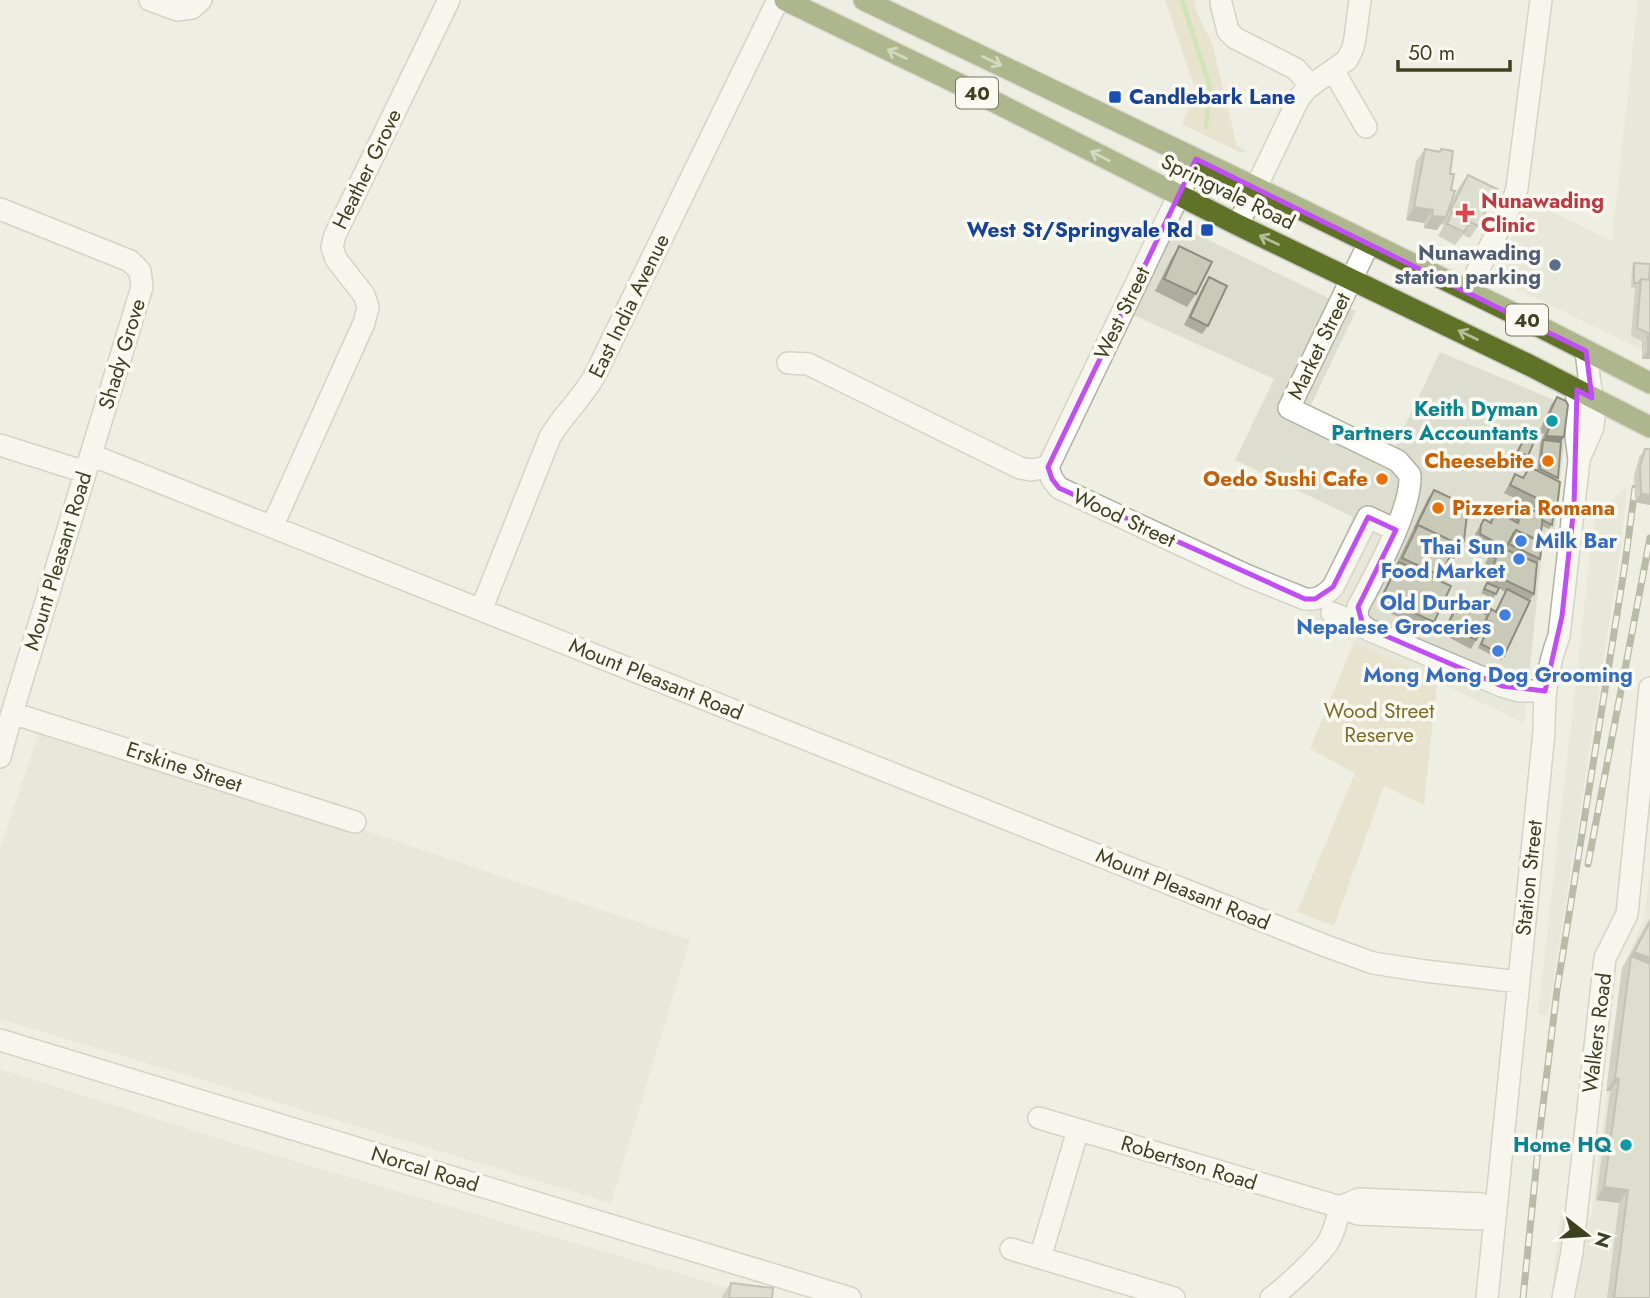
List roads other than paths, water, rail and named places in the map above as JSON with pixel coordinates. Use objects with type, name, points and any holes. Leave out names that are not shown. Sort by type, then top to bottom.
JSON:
[{"type":"highway","name":"Springvale Road","points":[[785,0],[1650,427]]},
{"type":"highway","name":"Springvale Road","points":[[864,0],[1468,290],[1650,383]]},
{"type":"street","points":[[150,0],[177,10],[192,8],[201,0]]},
{"type":"street","name":"Heather Grove","points":[[272,527],[364,323],[368,307],[364,295],[336,258],[332,247],[335,235],[449,0]]},
{"type":"street","name":"East India Avenue","points":[[481,610],[550,437],[594,377],[778,0]]},
{"type":"street","points":[[1238,225],[1298,100],[1311,86],[1347,60],[1353,48],[1360,0]]},
{"type":"street","points":[[1468,290],[1517,188],[1541,0]]},
{"type":"street","points":[[1221,3],[1219,34],[1236,38],[1296,69],[1311,86]]},
{"type":"street","points":[[1333,70],[1366,127]]},
{"type":"street","name":"West Street","points":[[1048,467],[1196,159]]},
{"type":"street","name":"Shady Grove","points":[[0,209],[130,261],[140,271],[142,287],[87,467]]},
{"type":"street","name":"Market Street","points":[[1359,621],[1358,607],[1396,530],[1409,494],[1410,475],[1398,461],[1289,408],[1369,243]]},
{"type":"street","name":"Station Street","points":[[1487,1298],[1544,732],[1546,678],[1559,636],[1579,460],[1593,427],[1594,416],[1585,394],[1586,351]]},
{"type":"street","points":[[788,363],[808,365],[1020,468],[1031,470],[1048,467]]},
{"type":"street","points":[[0,445],[87,467]]},
{"type":"street","name":"Mount Pleasant Road","points":[[0,757],[87,467],[99,458],[1373,963],[1519,982]]},
{"type":"street","name":"Wood Street","points":[[1048,467],[1059,488],[1248,576],[1305,598],[1315,599],[1333,587],[1368,517],[1396,530]]},
{"type":"street","points":[[1332,613],[1359,621],[1369,629],[1502,685],[1519,691],[1545,691]]},
{"type":"street","name":"Walkers Road","points":[[1563,1298],[1572,1252],[1605,958],[1627,914],[1650,688]]},
{"type":"street","name":"Erskine Street","points":[[12,713],[355,822]]},
{"type":"street","name":"Norcal Road","points":[[0,1040],[850,1298]]},
{"type":"street","name":"Robertson Road","points":[[1039,1118],[1358,1214],[1480,1219],[1496,1212]]},
{"type":"street","points":[[1040,1258],[1078,1130]]},
{"type":"street","points":[[1271,1298],[1327,1244],[1340,1208]]},
{"type":"street","points":[[1011,1249],[1174,1298]]},
{"type":"waterway","points":[[1182,0],[1210,87],[1206,127]]},
{"type":"railway","points":[[1523,1298],[1557,990],[1635,488]]},
{"type":"railway","points":[[1588,864],[1650,538]]},
{"type":"place","name":"Candlebark Lane","points":[[1115,97]]},
{"type":"place","name":"Nunawading Clinic","points":[[1465,213]]},
{"type":"place","name":"West St/Springvale Rd","points":[[1207,230]]},
{"type":"place","name":"Nunawading station parking","points":[[1555,265]]},
{"type":"place","name":"Keith Dyman Partners Accountants","points":[[1552,421]]},
{"type":"place","name":"Cheesebite","points":[[1548,461]]},
{"type":"place","name":"Oedo Sushi Cafe","points":[[1382,479]]},
{"type":"place","name":"Pizzeria Romana","points":[[1438,508]]},
{"type":"place","name":"Milk Bar","points":[[1521,541]]},
{"type":"place","name":"Thai Sun Food Market","points":[[1519,559]]},
{"type":"place","name":"Old Durbar Nepalese Groceries","points":[[1505,615]]},
{"type":"place","name":"Mong Mong Dog Grooming","points":[[1498,651]]},
{"type":"place","name":"Home HQ","points":[[1626,1145]]},
{"type":"park label","name":"Wood Street Reserve","points":[[1379,723]]}]
